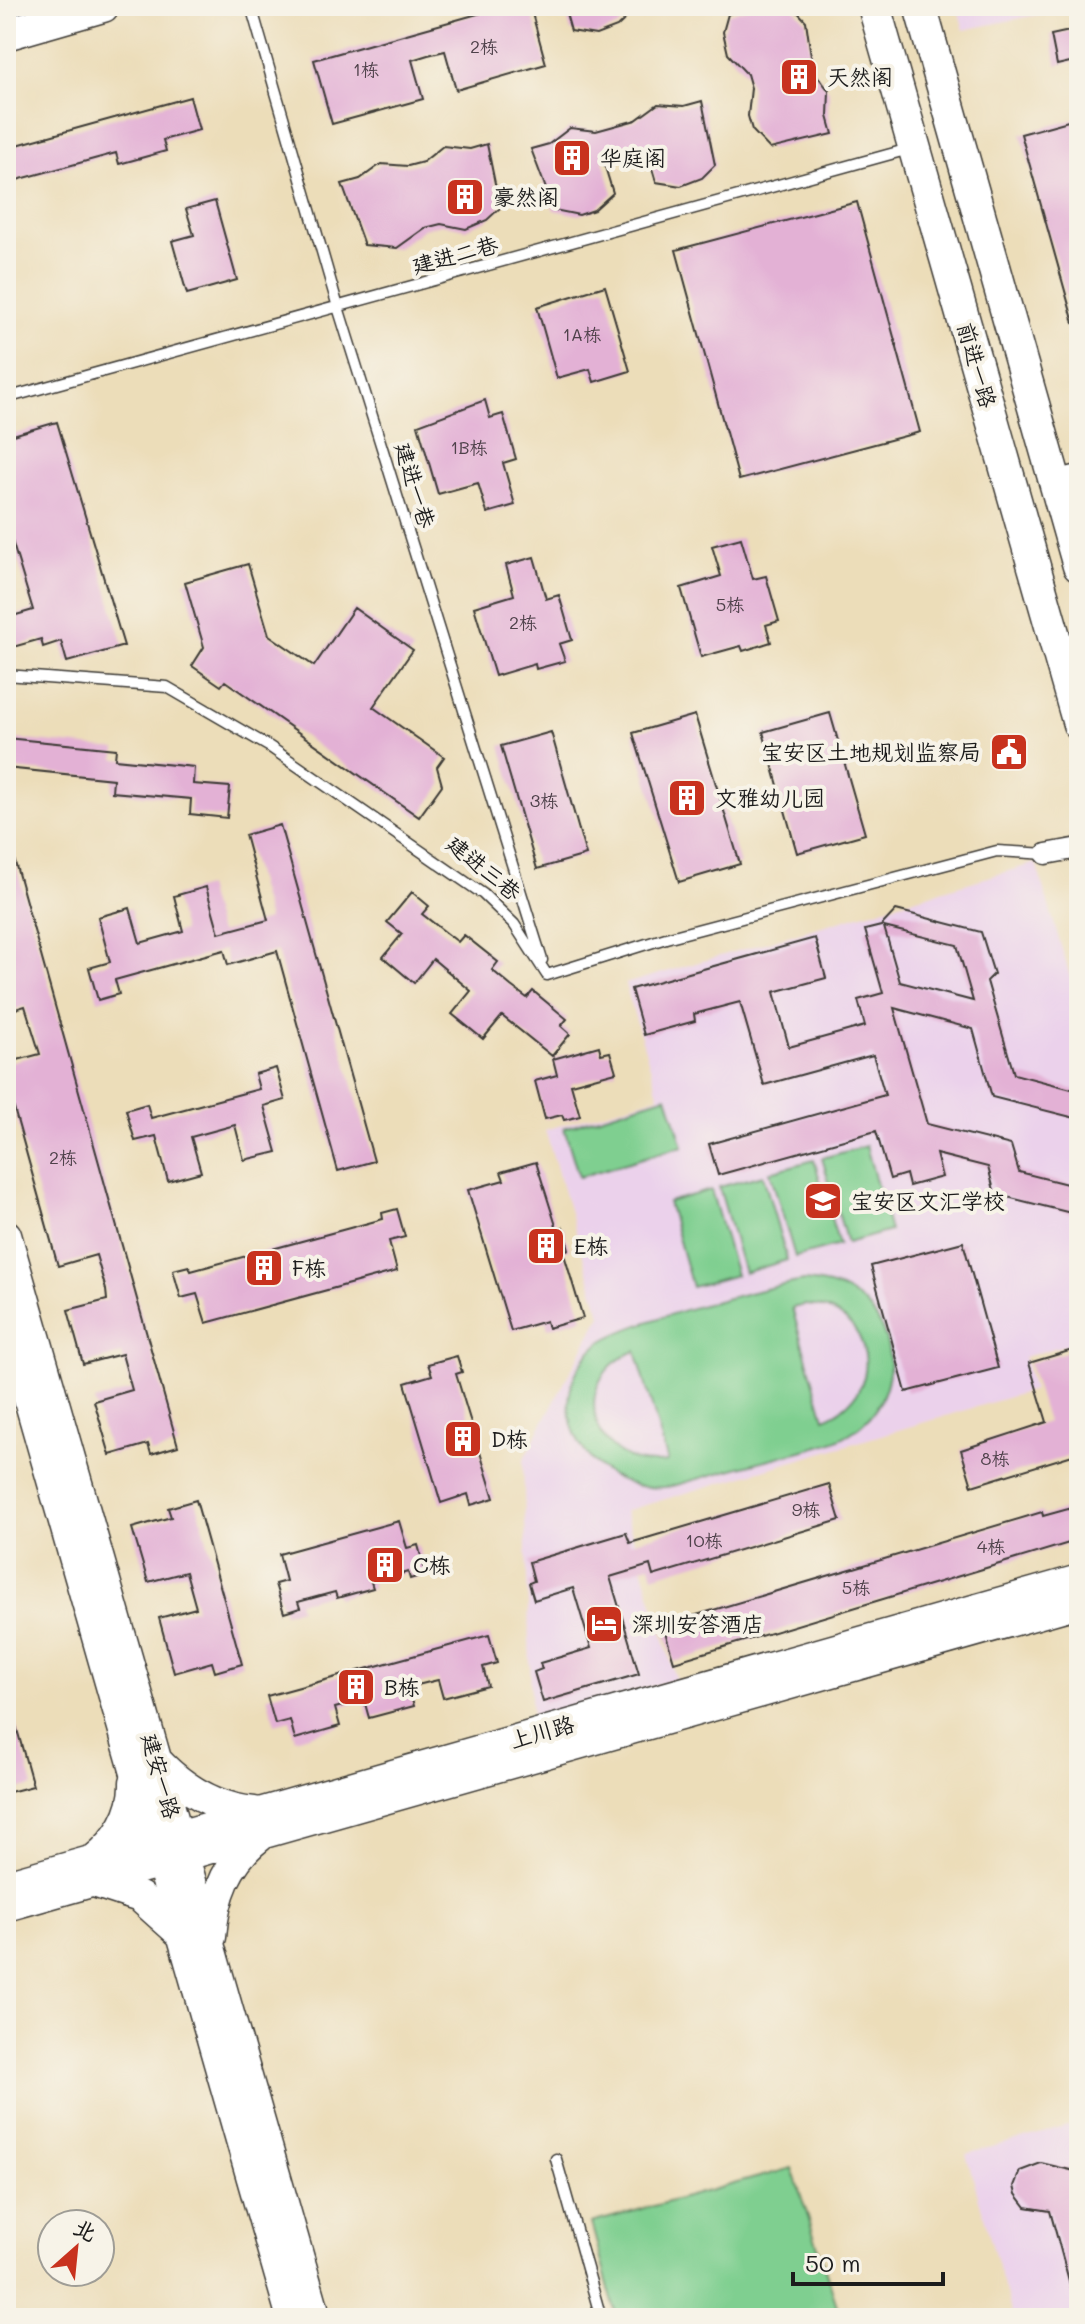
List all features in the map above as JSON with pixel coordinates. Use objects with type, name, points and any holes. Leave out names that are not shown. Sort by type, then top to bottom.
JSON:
[{"type":"main road","points":[[6,11],[24,6]]},
{"type":"main road","points":[[6,34],[103,6]]},
{"type":"main road","name":"前进一路","points":[[874,6],[1079,724]]},
{"type":"main road","name":"前进一路","points":[[920,6],[1067,478],[1079,566]]},
{"type":"main road","name":"建安一路","points":[[6,1235],[13,1288],[169,1849],[316,2318]]},
{"type":"main road","name":"建安一路","points":[[6,1319],[146,1766]]},
{"type":"main road","name":"上川路","points":[[262,1823],[1079,1580]]},
{"type":"main road","name":"上川路","points":[[6,1906],[93,1871],[169,1849],[1079,1602]]},
{"type":"main road","points":[[146,1766],[199,1795],[262,1823],[224,1879],[214,1910],[196,1941],[140,1897],[110,1884],[93,1871],[125,1824],[135,1789],[146,1766]]},
{"type":"main road","name":"上川路","points":[[6,1885],[93,1871]]},
{"type":"main road","name":"建安一路","points":[[196,1941],[292,2318]]},
{"type":"street","points":[[1046,854],[1079,848]]},
{"type":"lane","name":"建进一巷","points":[[251,6],[338,307],[547,975]]},
{"type":"lane","name":"建进二巷","points":[[6,398],[915,148]]},
{"type":"lane","name":"建进三巷","points":[[6,675],[167,687],[284,756],[483,894],[514,924],[547,975]]},
{"type":"lane","points":[[547,975],[666,938],[997,851],[1046,854]]},
{"type":"lane","points":[[556,2159],[601,2318]]},
{"type":"shaded area","points":[[957,6],[1079,6],[964,30]]},
{"type":"shaded area","name":"宝安区文汇学校","points":[[1036,863],[1079,1006],[1079,1341],[1024,1357],[1033,1390],[625,1511],[676,1679],[532,1722],[523,1460],[601,1315],[545,1130],[659,1096],[625,984]]},
{"type":"shaded area","points":[[1079,2123],[1079,2316],[1013,2318],[966,2154]]},
{"type":"green space","points":[[667,1096],[683,1146],[579,1177],[564,1128]]},
{"type":"green space","points":[[866,1146],[890,1231],[847,1243],[822,1158]]},
{"type":"green space","points":[[814,1160],[839,1245],[795,1257],[770,1172]]},
{"type":"green space","points":[[763,1175],[787,1260],[744,1273],[719,1187]]},
{"type":"green space","points":[[711,1190],[736,1275],[692,1287],[668,1202]]},
{"type":"green space","points":[[804,1281],[839,1288],[860,1300],[876,1318],[887,1344],[889,1373],[880,1401],[862,1425],[822,1445],[680,1484],[650,1487],[622,1481],[599,1467],[582,1447],[571,1423],[569,1397],[577,1371],[596,1346],[663,1317]],"holes":[[[805,1305],[828,1310],[846,1321],[858,1336],[865,1354],[865,1372],[858,1391],[845,1406],[824,1418],[792,1308]],[[636,1351],[668,1462],[641,1462],[620,1453],[605,1439],[596,1421],[594,1401],[600,1381],[614,1364]]]},
{"type":"green space","points":[[792,2168],[841,2318],[617,2318],[591,2223]]},
{"type":"building","points":[[506,6],[530,6],[546,64],[456,90],[445,51],[428,55],[412,60],[423,99],[332,124],[314,60]]},
{"type":"building","points":[[564,6],[639,6],[617,27],[596,35],[571,31]]},
{"type":"building","name":"天然阁","points":[[755,6],[792,6],[806,21],[813,70],[829,91],[828,116],[833,134],[770,149],[752,130],[748,116],[751,88],[747,74],[728,54],[723,32],[728,14]]},
{"type":"building","points":[[1079,29],[1079,60],[1057,65],[1051,35]]},
{"type":"building","points":[[190,97],[199,130],[163,140],[166,151],[119,164],[116,153],[6,183],[6,148]]},
{"type":"building","name":"华庭阁","points":[[702,101],[715,165],[702,178],[681,186],[656,182],[646,148],[603,160],[613,193],[594,210],[579,215],[554,210],[531,149],[549,144],[570,128],[596,131],[636,120],[658,104],[684,106]]},
{"type":"building","points":[[1079,118],[1079,322],[1074,323],[1021,134]]},
{"type":"building","name":"豪然阁","points":[[487,144],[500,208],[487,220],[466,229],[441,224],[425,228],[397,248],[364,245],[342,184],[360,179],[381,164],[408,166],[423,162],[443,146],[470,149]]},
{"type":"building","points":[[215,201],[237,280],[187,294],[172,241],[194,235],[186,209]]},
{"type":"building","points":[[857,202],[920,432],[739,480],[676,250]]},
{"type":"building","points":[[605,286],[630,371],[594,382],[590,369],[557,378],[537,307]]},
{"type":"building","points":[[485,400],[490,418],[503,414],[516,459],[503,463],[515,505],[487,513],[478,483],[438,494],[418,425]]},
{"type":"building","points":[[57,422],[124,646],[67,662],[61,641],[43,647],[41,639],[6,649],[6,618],[33,610],[6,521],[6,437]]},
{"type":"building","points":[[741,538],[753,579],[766,576],[779,621],[766,625],[771,642],[743,651],[741,646],[701,657],[681,588],[721,576],[712,546]]},
{"type":"building","points":[[534,557],[546,599],[559,595],[572,640],[559,644],[565,661],[536,669],[535,664],[495,676],[474,607],[514,595],[506,565]]},
{"type":"building","points":[[248,564],[269,635],[314,666],[354,608],[413,650],[373,707],[444,757],[437,767],[442,785],[419,817],[225,681],[221,686],[192,666],[204,647],[185,582]]},
{"type":"building","points":[[830,713],[865,834],[797,853],[763,732]]},
{"type":"building","name":"文雅幼儿园","points":[[695,715],[740,864],[679,882],[633,733]]},
{"type":"building","points":[[551,732],[586,855],[537,869],[501,746]]},
{"type":"building","points":[[6,738],[116,749],[115,759],[194,767],[193,784],[230,787],[227,818],[190,814],[191,799],[112,792],[113,779],[6,768]]},
{"type":"building","points":[[280,825],[374,1161],[338,1171],[277,951],[228,965],[224,950],[115,980],[119,994],[98,1000],[89,968],[110,962],[98,917],[130,908],[140,943],[183,931],[174,896],[206,887],[219,933],[268,920],[245,835]]},
{"type":"building","points":[[6,848],[11,848],[178,1446],[151,1454],[148,1444],[110,1455],[94,1401],[132,1390],[122,1354],[83,1364],[68,1310],[107,1300],[106,1290],[96,1255],[58,1266],[6,1080],[6,1063],[40,1054],[25,1006],[6,1012],[6,959],[12,957],[6,937]]},
{"type":"building","points":[[412,892],[429,906],[422,914],[458,942],[464,935],[498,962],[492,970],[511,986],[527,998],[533,991],[567,1019],[561,1026],[570,1034],[552,1056],[502,1016],[483,1039],[452,1014],[471,991],[433,959],[414,983],[383,957],[402,934],[387,922]]},
{"type":"building","points":[[896,910],[981,932],[994,974],[987,981],[1014,1074],[1079,1091],[1079,1119],[992,1097],[973,1029],[894,1008],[927,1124],[1011,1145],[1019,1172],[1079,1187],[1079,1215],[995,1194],[988,1167],[936,1154],[942,1177],[909,1186],[906,1174],[890,1179],[876,1131],[718,1175],[709,1144],[885,1095],[873,1055],[764,1085],[740,1002],[694,1014],[695,1021],[644,1035],[631,989],[815,938],[826,978],[774,992],[789,1047],[865,1026],[858,1000],[883,993],[865,930],[881,926]],"holes":[[[884,927],[957,945],[973,1001],[900,982]]]},
{"type":"building","points":[[599,1046],[601,1054],[610,1052],[616,1072],[571,1084],[580,1116],[564,1120],[562,1115],[545,1119],[535,1081],[557,1075],[553,1059]]},
{"type":"building","points":[[276,1068],[285,1100],[264,1106],[277,1152],[244,1160],[235,1125],[191,1137],[201,1172],[168,1181],[156,1136],[135,1141],[126,1110],[147,1104],[151,1118],[259,1089],[255,1074]]},
{"type":"building","name":"E栋","points":[[536,1162],[557,1229],[563,1227],[569,1249],[563,1251],[583,1318],[548,1328],[546,1321],[511,1331],[468,1190],[504,1180],[501,1172]]},
{"type":"building","name":"F栋","points":[[397,1209],[405,1237],[389,1241],[397,1271],[206,1323],[197,1294],[181,1298],[173,1270],[189,1266],[191,1271],[383,1219],[382,1213]]},
{"type":"building","points":[[963,1242],[998,1368],[906,1392],[871,1266]]},
{"type":"building","points":[[1079,1348],[1079,1453],[972,1486],[961,1450],[1047,1422],[1029,1363]]},
{"type":"building","name":"D栋","points":[[457,1356],[462,1372],[456,1374],[494,1498],[471,1505],[468,1494],[441,1503],[405,1383],[432,1375],[428,1364]]},
{"type":"building","points":[[829,1484],[840,1520],[653,1576],[650,1565],[610,1577],[639,1674],[543,1702],[534,1672],[542,1669],[540,1663],[591,1648],[573,1588],[534,1600],[529,1583],[534,1581],[529,1562],[626,1533],[630,1543]]},
{"type":"building","points":[[196,1500],[242,1664],[215,1672],[212,1662],[174,1673],[159,1618],[196,1608],[186,1572],[148,1582],[132,1528],[171,1517],[168,1508]]},
{"type":"building","points":[[1079,1506],[1079,1540],[674,1662],[663,1625],[1042,1512],[1043,1516]]},
{"type":"building","name":"C栋","points":[[399,1521],[407,1548],[418,1545],[426,1574],[410,1579],[408,1572],[371,1582],[373,1588],[337,1598],[335,1592],[298,1602],[300,1608],[284,1613],[275,1584],[286,1581],[279,1554]]},
{"type":"building","name":"B栋","points":[[489,1635],[497,1663],[483,1667],[488,1686],[443,1698],[438,1680],[409,1687],[414,1706],[369,1718],[364,1700],[335,1708],[340,1726],[295,1739],[290,1720],[275,1724],[267,1696]]},
{"type":"building","points":[[6,1708],[11,1708],[33,1786],[6,1793]]},
{"type":"building","points":[[1041,2163],[1079,2172],[1079,2298],[1074,2299],[1050,2211],[1026,2207],[1016,2194],[1014,2186],[1020,2171]]},
{"type":"place","name":"天然阁","points":[[799,77]]},
{"type":"place","name":"华庭阁","points":[[572,158]]},
{"type":"place","name":"豪然阁","points":[[465,197]]},
{"type":"place","name":"宝安区土地规划监察局","points":[[1009,752]]},
{"type":"place","name":"文雅幼儿园","points":[[687,798]]},
{"type":"place","name":"宝安区文汇学校","points":[[823,1201]]},
{"type":"place","name":"E栋","points":[[546,1246]]},
{"type":"place","name":"F栋","points":[[264,1268]]},
{"type":"place","name":"D栋","points":[[463,1439]]},
{"type":"place","name":"C栋","points":[[385,1565]]},
{"type":"place","name":"深圳安答酒店","points":[[604,1624]]},
{"type":"place","name":"B栋","points":[[356,1687]]}]
